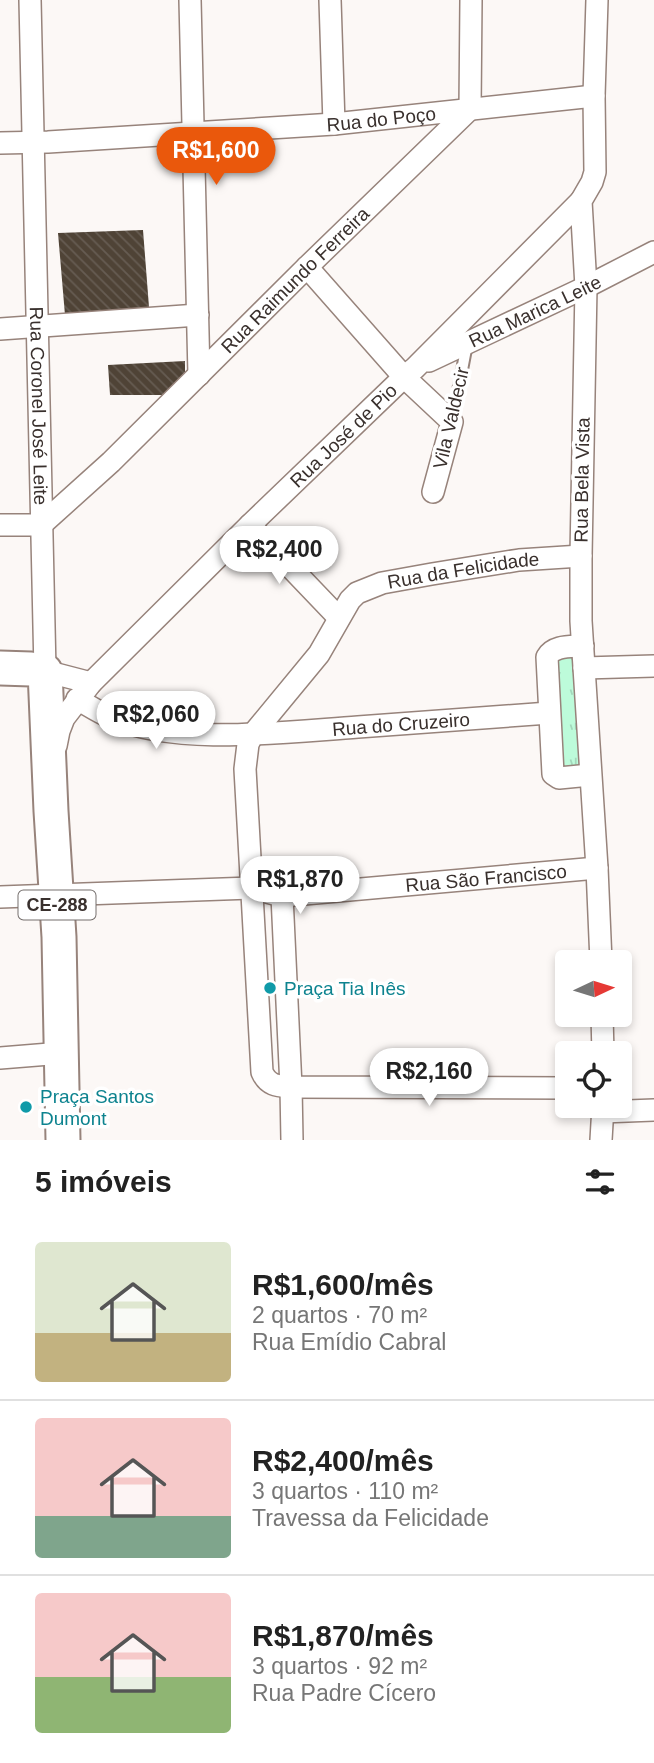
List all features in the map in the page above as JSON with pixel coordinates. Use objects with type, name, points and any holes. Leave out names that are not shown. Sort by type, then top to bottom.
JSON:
[{"type":"main road","points":[[0,668],[45,671]]},
{"type":"main road","name":"Rua Coronel José Leite","points":[[45,671],[59,937],[63,1140]]},
{"type":"street","name":"Rua Coronel José Leite","points":[[30,0],[45,671]]},
{"type":"street","points":[[190,0],[199,375]]},
{"type":"street","points":[[330,0],[334,124]]},
{"type":"street","points":[[470,109],[471,0]]},
{"type":"street","name":"Rua Bela Vista","points":[[597,0],[595,172],[581,201],[586,287],[581,555],[584,668],[600,950]]},
{"type":"street","name":"Rua do Poço","points":[[0,143],[334,124],[594,96]]},
{"type":"street","name":"Rua Raimundo Ferreira","points":[[41,525],[111,462],[470,109]]},
{"type":"street","name":"Rua José de Pio","points":[[84,691],[581,201]]},
{"type":"street","name":"Rua Marica Leite","points":[[409,372],[654,252]]},
{"type":"street","points":[[307,267],[409,372],[452,422]]},
{"type":"street","points":[[0,329],[198,315]]},
{"type":"street","name":"Vila Valdecir","points":[[433,492],[452,422]]},
{"type":"street","points":[[0,525],[41,525]]},
{"type":"street","points":[[250,525],[340,618]]},
{"type":"street","name":"Rua da Felicidade","points":[[253,734],[319,654],[350,600],[357,593],[382,583],[432,574],[519,560],[581,555]]},
{"type":"street","points":[[583,646],[555,649],[547,657],[549,713],[554,774],[559,778],[590,775]]},
{"type":"street","points":[[584,668],[654,666]]},
{"type":"street","name":"Rua do Cruzeiro","points":[[45,671],[84,691],[108,717],[139,726],[185,733],[253,734],[549,713]]},
{"type":"street","name":"Rua Coronel José Leite","points":[[51,811],[59,731],[68,711],[84,691]]},
{"type":"street","points":[[253,734],[248,744],[245,769],[262,1072],[269,1083],[291,1087],[555,1088]]},
{"type":"street","name":"Rua São Francisco","points":[[0,897],[251,888],[282,896],[597,869]]},
{"type":"street","points":[[282,896],[292,1140]]},
{"type":"street","points":[[0,1058],[62,1053]]},
{"type":"street","points":[[632,1110],[654,1110]]},
{"type":"street","points":[[601,1140],[602,1118]]},
{"type":"lane","name":"Vila Valdecir","points":[[452,422],[467,344]]},
{"type":"green space","points":[[576,653],[586,768],[561,771],[555,657]]},
{"type":"building","points":[[143,230],[149,307],[65,315],[58,233]]},
{"type":"building","points":[[185,361],[185,372],[164,395],[110,395],[108,365]]},
{"type":"place","name":"Praça Tia Inês","points":[[270,988]]},
{"type":"place","name":"Praça Santos Dumont","points":[[26,1107]]}]
